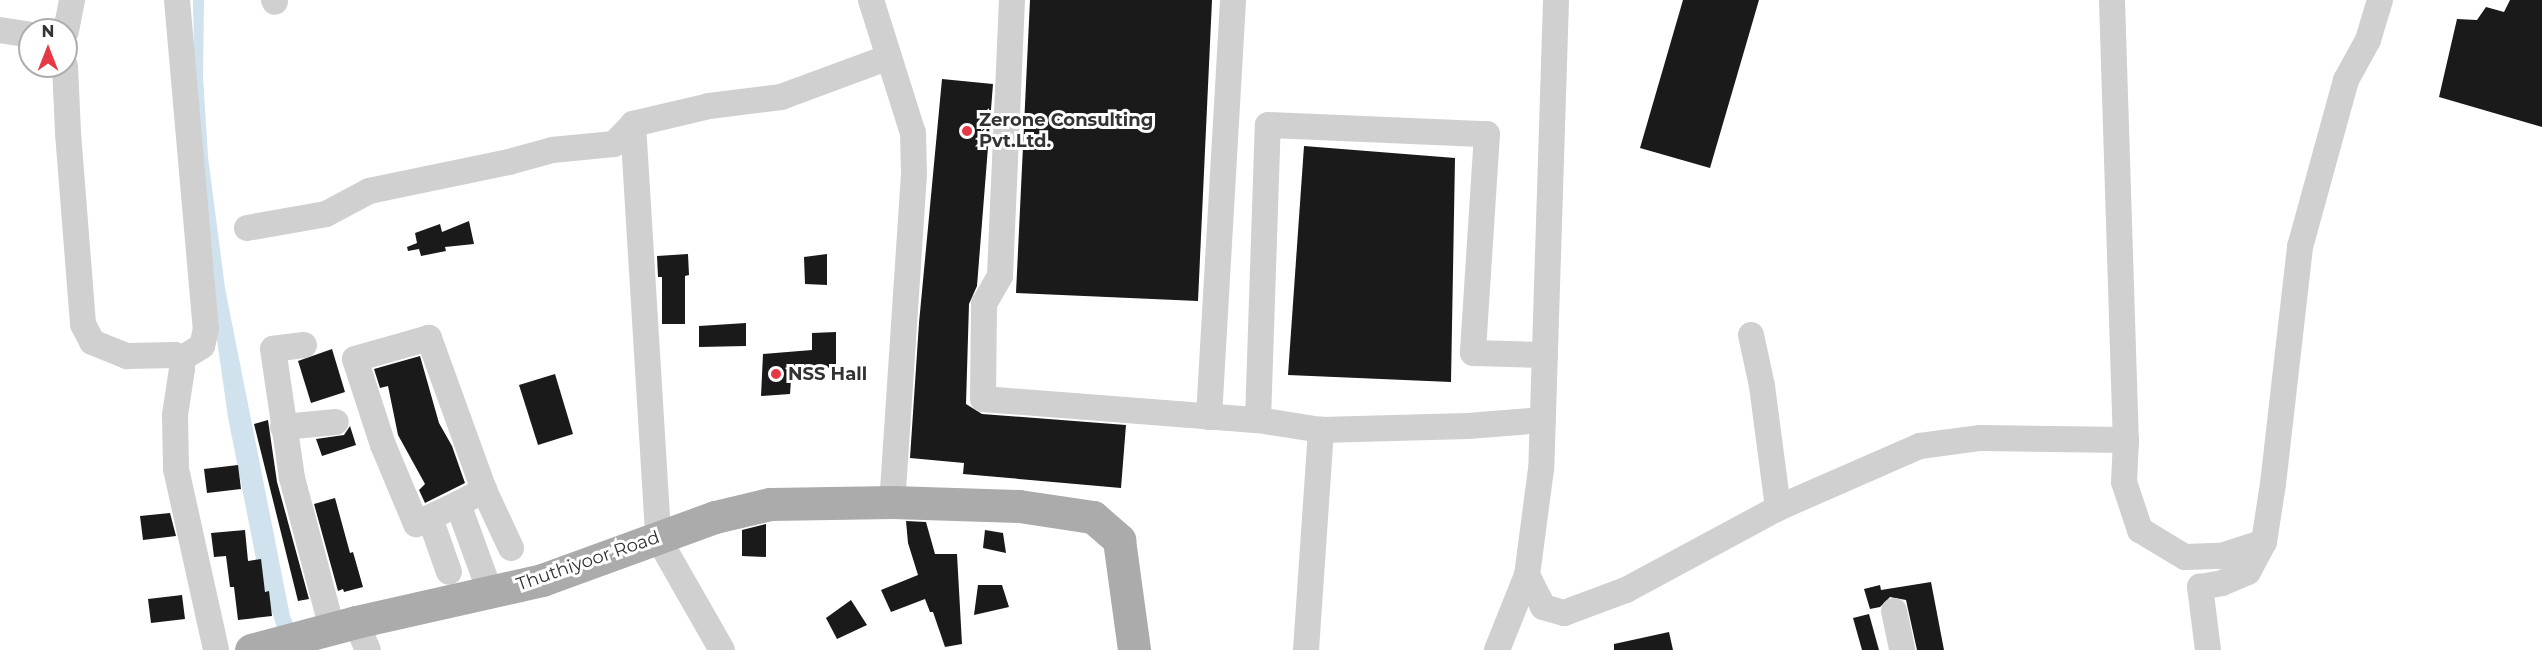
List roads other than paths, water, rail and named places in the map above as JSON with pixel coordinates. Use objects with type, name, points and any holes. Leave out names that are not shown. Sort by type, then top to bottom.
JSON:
[{"type":"main road","name":"Thuthiyoor Road","points":[[260,648],[343,633],[542,580],[716,517],[770,504],[892,502],[1019,506],[1093,517],[1119,540],[1129,599],[1134,650]]},
{"type":"street","points":[[69,18],[72,0]]},
{"type":"street","points":[[177,0],[206,329],[202,346],[181,359]]},
{"type":"street","points":[[871,0],[913,133],[914,174],[892,502]]},
{"type":"street","points":[[1012,0],[1000,276],[984,304],[983,399],[1258,420],[1321,430],[1468,426],[1543,420]]},
{"type":"street","points":[[1209,417],[1233,0]]},
{"type":"street","points":[[1497,650],[1527,575],[1541,469],[1556,0]]},
{"type":"street","points":[[2112,0],[2126,440],[2124,482],[2140,530],[2185,557],[2221,556],[2264,542]]},
{"type":"street","points":[[2208,650],[2200,587],[2222,583],[2248,572],[2264,542],[2300,247],[2346,80],[2368,40],[2380,0]]},
{"type":"street","points":[[0,30],[18,32]]},
{"type":"street","points":[[247,228],[326,214],[369,191],[509,162],[552,150],[614,144],[633,124],[709,106],[781,97],[889,57]]},
{"type":"street","points":[[66,78],[83,324],[92,342],[127,356],[175,355],[181,359]]},
{"type":"street","points":[[633,124],[658,538],[722,650]]},
{"type":"street","points":[[1258,420],[1268,125],[1487,134],[1473,353],[1545,355]]},
{"type":"street","points":[[1751,335],[1762,386],[1778,508]]},
{"type":"street","points":[[484,490],[416,524],[382,445],[355,359],[429,338],[484,490],[511,548]]},
{"type":"street","points":[[304,345],[273,349],[283,427],[292,478],[343,633]]},
{"type":"street","points":[[181,359],[182,369],[175,415],[176,469],[216,650]]},
{"type":"street","points":[[283,427],[336,422]]},
{"type":"street","points":[[1306,650],[1321,430]]},
{"type":"street","points":[[1527,575],[1543,607],[1564,613],[1626,590],[1778,508],[1920,446],[1980,438],[2126,440]]},
{"type":"street","points":[[458,504],[490,592]]},
{"type":"street","points":[[430,518],[449,572]]},
{"type":"street","points":[[1894,611],[1902,650]]},
{"type":"water","points":[[193,0],[204,0],[203,77],[208,157],[225,288],[290,616],[305,650],[284,650],[257,564],[228,417],[215,326],[195,101]]},
{"type":"place","name":"Zerone Consulting Pvt.Ltd.","points":[[967,131]]},
{"type":"place","name":"NSS Hall","points":[[776,374]]}]
